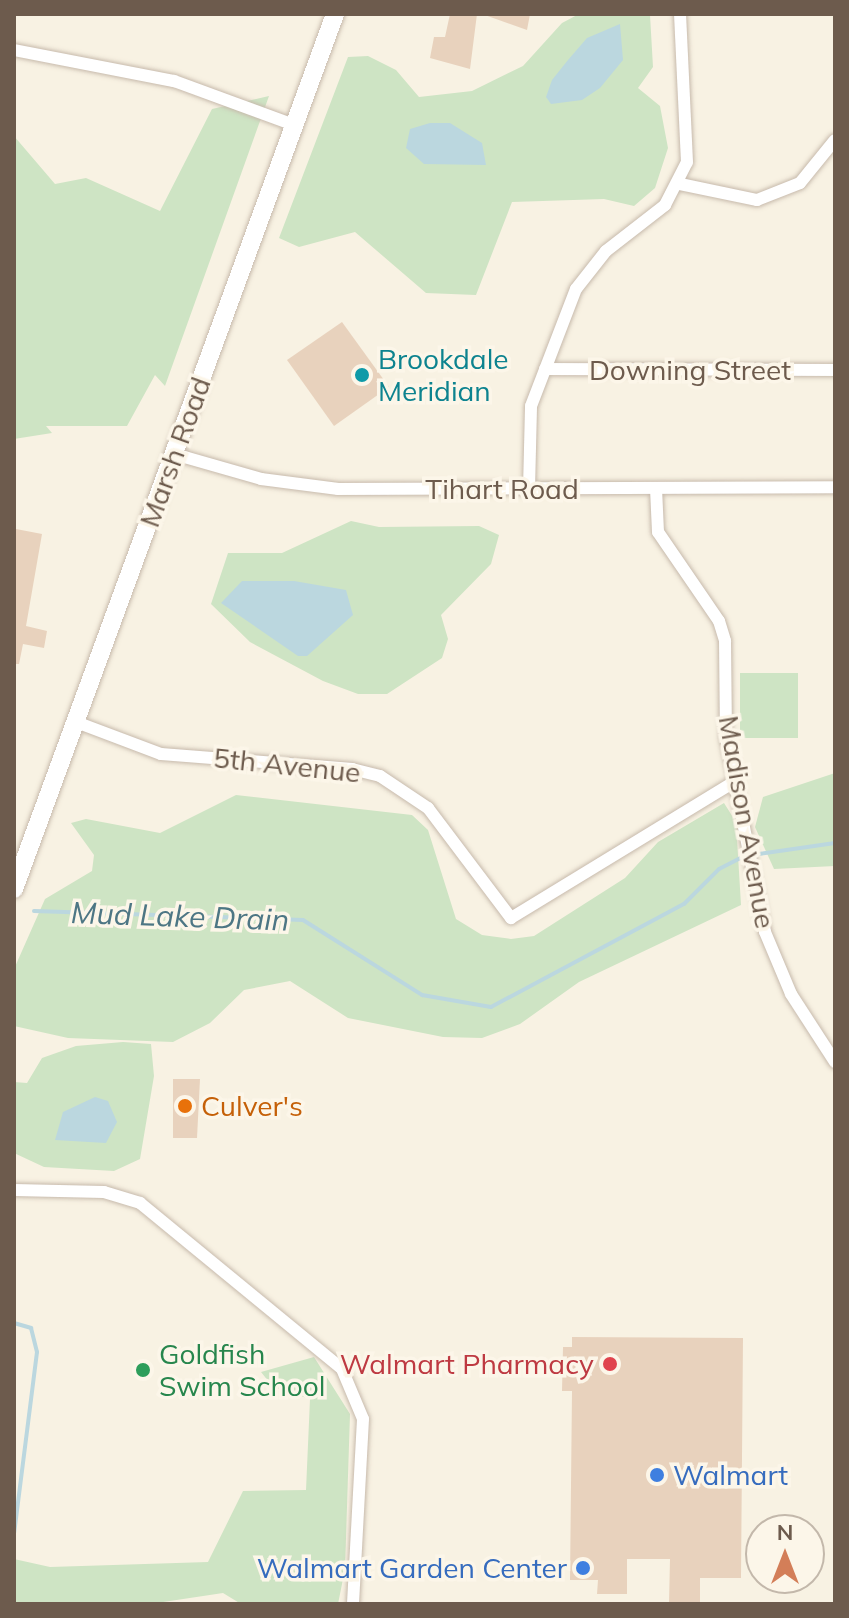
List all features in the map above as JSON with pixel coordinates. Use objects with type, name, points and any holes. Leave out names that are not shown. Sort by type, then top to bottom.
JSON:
[{"type":"main road","name":"Marsh Road","points":[[14,889],[335,14]]},
{"type":"street","points":[[529,489],[530,416],[576,289],[591,267],[649,220],[680,184],[689,145],[680,14]]},
{"type":"street","points":[[14,50],[174,81],[294,125]]},
{"type":"street","points":[[680,184],[757,200],[800,183],[835,140]]},
{"type":"street","name":"Downing Street","points":[[545,369],[835,370]]},
{"type":"street","name":"Tihart Road","points":[[174,454],[311,487],[835,487]]},
{"type":"street","name":"Madison Avenue","points":[[656,488],[658,532],[719,621],[725,641],[726,738],[751,868],[780,972],[835,1062]]},
{"type":"street","name":"5th Avenue","points":[[76,722],[161,754],[352,769],[380,776],[428,808],[511,918],[734,782]]},
{"type":"street","points":[[14,1190],[104,1192],[140,1203],[342,1369],[363,1419],[353,1604]]},
{"type":"green space","points":[[579,14],[650,15],[653,67],[638,88],[660,106],[668,148],[655,188],[634,206],[604,199],[512,202],[476,295],[426,293],[355,232],[299,247],[279,238],[348,57],[368,56],[396,70],[419,97],[472,91],[523,66],[562,23]]},
{"type":"green space","points":[[269,96],[165,386],[155,375],[127,426],[46,426],[52,433],[14,439],[14,136],[55,184],[86,178],[160,211],[212,109]]},
{"type":"green space","points":[[351,521],[379,527],[479,526],[499,535],[491,564],[441,615],[448,639],[442,658],[387,694],[358,694],[323,681],[250,642],[211,604],[228,553],[282,553]]},
{"type":"green space","points":[[740,673],[798,673],[798,738],[740,738]]},
{"type":"green space","points":[[835,773],[835,866],[774,869],[755,827],[763,797]]},
{"type":"green space","points":[[236,795],[412,815],[428,830],[456,919],[482,935],[511,939],[534,936],[625,878],[658,842],[724,803],[736,822],[741,905],[579,982],[520,1024],[482,1038],[443,1037],[348,1018],[290,981],[244,990],[210,1023],[173,1042],[68,1038],[14,1026],[14,969],[45,899],[92,871],[94,855],[71,823],[86,819],[160,833]]},
{"type":"green space","points":[[123,1042],[151,1044],[154,1076],[140,1159],[114,1171],[44,1167],[14,1153],[14,1082],[27,1083],[42,1058],[76,1046]]},
{"type":"green space","points":[[314,1357],[350,1414],[345,1569],[338,1604],[241,1604],[223,1593],[150,1604],[14,1604],[14,1559],[50,1567],[208,1562],[243,1491],[306,1490],[310,1399],[273,1387],[261,1372]]},
{"type":"water","points":[[620,24],[623,60],[600,88],[582,100],[551,104],[546,97],[552,80],[568,60],[587,38]]},
{"type":"water","points":[[430,123],[450,123],[482,143],[486,165],[424,164],[406,148],[410,129]]},
{"type":"water","points":[[242,581],[294,581],[346,590],[353,615],[307,656],[298,656],[221,603]]},
{"type":"water","points":[[95,1097],[108,1101],[117,1122],[106,1143],[55,1140],[63,1112]]},
{"type":"building","points":[[450,14],[477,14],[470,69],[430,58],[434,37],[445,37]]},
{"type":"building","points":[[482,14],[530,14],[527,30]]},
{"type":"building","name":"Brookdale Meridian","points":[[342,322],[389,387],[334,426],[287,360]]},
{"type":"building","points":[[16,529],[42,534],[26,626],[47,631],[44,648],[23,644],[19,664],[14,664]]},
{"type":"building","name":"Culver's","points":[[173,1079],[200,1079],[197,1138],[173,1138]]},
{"type":"building","name":"Walmart","points":[[572,1337],[743,1338],[741,1578],[700,1578],[700,1604],[669,1604],[670,1559],[627,1559],[627,1594],[597,1594],[598,1580],[570,1580],[572,1391],[562,1391],[563,1347],[572,1347]]},
{"type":"waterway","name":"Mud Lake Drain","points":[[34,911],[303,920],[422,995],[491,1007],[684,904],[719,869],[745,856],[835,843]]},
{"type":"waterway","points":[[14,1323],[31,1328],[37,1352],[14,1533]]},
{"type":"place","name":"Brookdale Meridian","points":[[362,375]]},
{"type":"place","name":"Culver's","points":[[185,1106]]},
{"type":"place","name":"Walmart Pharmacy","points":[[610,1364]]},
{"type":"place","name":"Goldfish Swim School","points":[[143,1370]]},
{"type":"place","name":"Walmart","points":[[657,1475]]},
{"type":"place","name":"Walmart Garden Center","points":[[583,1568]]}]
